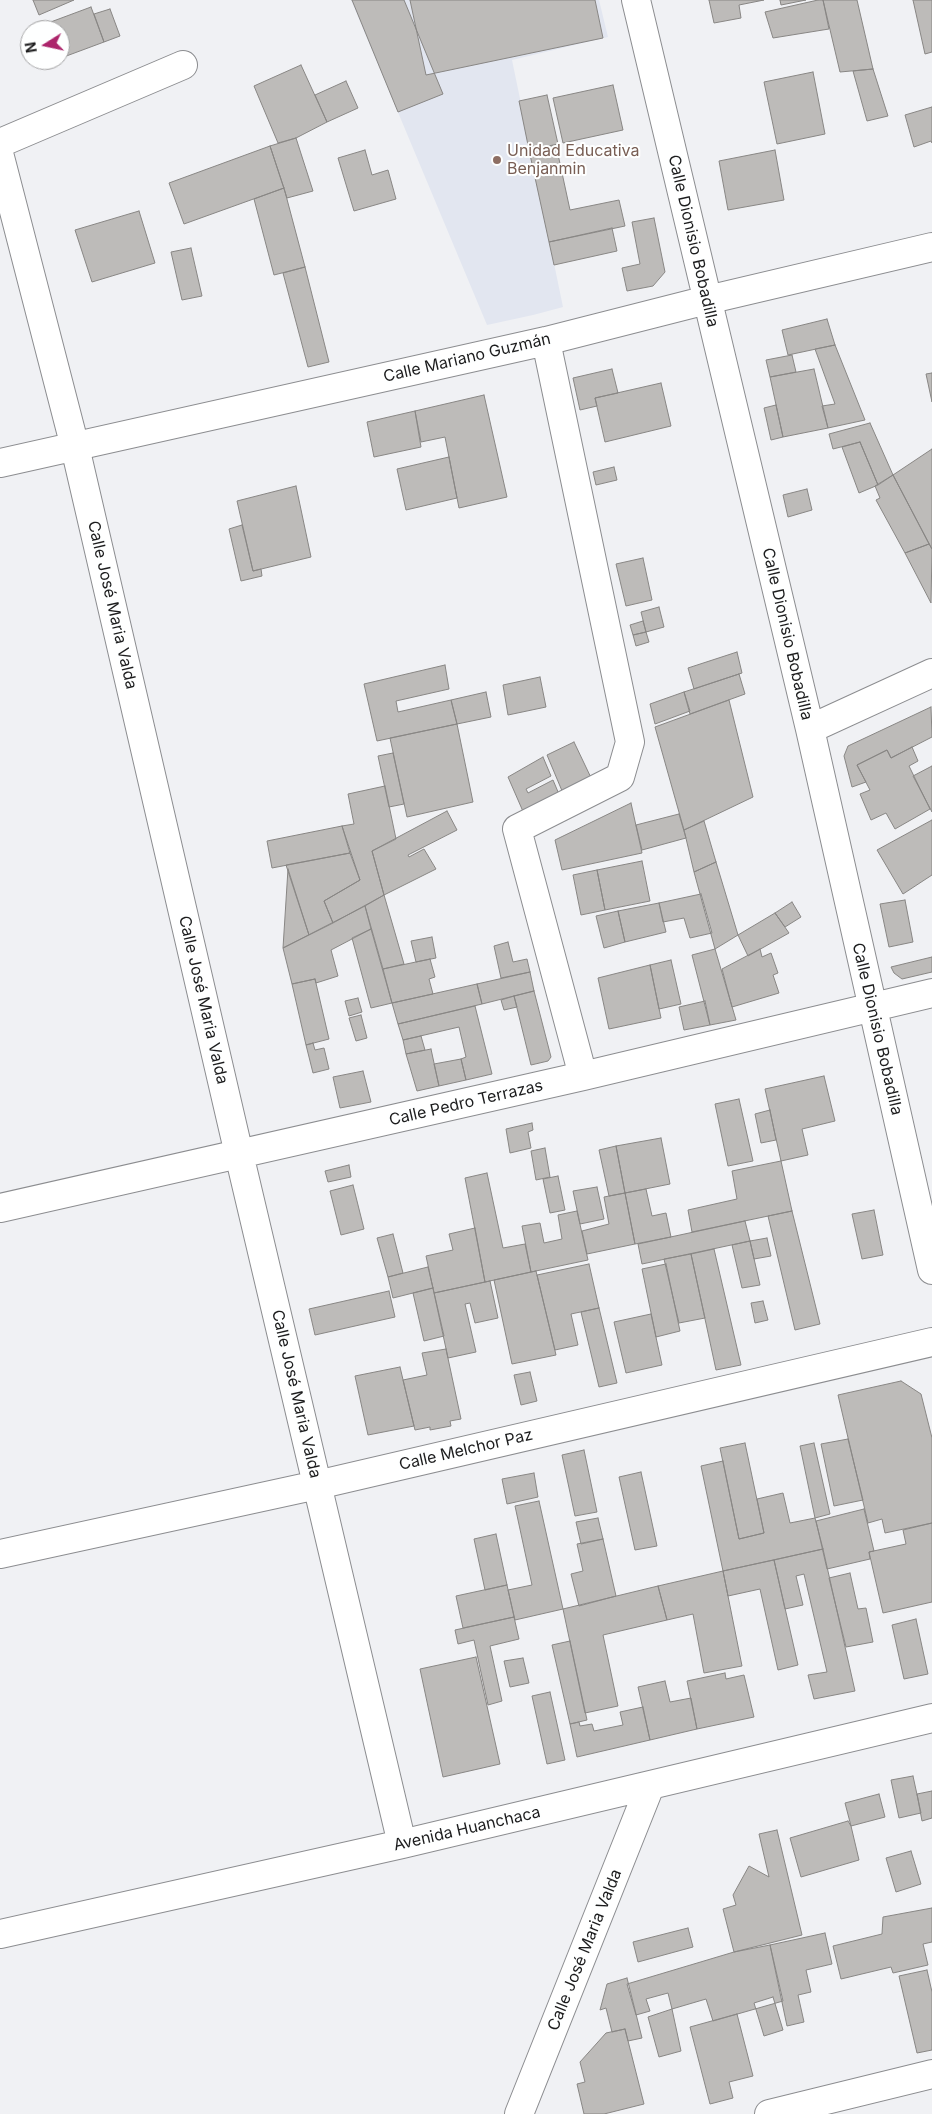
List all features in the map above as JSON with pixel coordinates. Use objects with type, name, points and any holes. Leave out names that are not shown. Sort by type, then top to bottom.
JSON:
[{"type":"street","name":"Calle Dionisio Bobadilla","points":[[636,0],[810,729],[932,1270]]},
{"type":"street","points":[[0,143],[183,65]]},
{"type":"street","name":"Calle José Maria Valda","points":[[0,157],[75,447],[402,1844]]},
{"type":"street","name":"Calle Mariano Guzmán","points":[[0,463],[546,341],[707,300],[932,247]]},
{"type":"street","points":[[546,341],[630,742],[620,777],[518,829],[583,1076]]},
{"type":"street","points":[[810,729],[932,673]]},
{"type":"street","name":"Calle Pedro Terrazas","points":[[0,1208],[583,1076],[932,993]]},
{"type":"street","name":"Calle Melchor Paz","points":[[0,1554],[317,1485],[932,1342]]},
{"type":"street","name":"Avenida Huanchaca","points":[[0,1934],[402,1844],[932,1718]]},
{"type":"street","name":"Calle José Maria Valda","points":[[519,2114],[650,1786]]},
{"type":"street","points":[[769,2114],[932,2074]]},
{"type":"shaded area","points":[[351,0],[599,0],[608,37],[512,60],[563,307],[487,325]]},
{"type":"building","points":[[33,0],[74,0],[39,15]]},
{"type":"building","points":[[352,0],[404,0],[443,94],[398,112]]},
{"type":"building","points":[[410,0],[595,0],[603,38],[426,75]]},
{"type":"building","points":[[709,0],[764,0],[739,5],[741,18],[714,23]]},
{"type":"building","points":[[780,0],[806,0],[781,5]]},
{"type":"building","points":[[823,0],[829,29],[773,38],[765,12]]},
{"type":"building","points":[[823,0],[857,0],[873,69],[840,72]]},
{"type":"building","points":[[913,0],[932,0],[932,52],[925,54]]},
{"type":"building","points":[[91,7],[104,42],[70,55],[70,20],[56,20]]},
{"type":"building","points":[[110,9],[120,36],[104,42],[94,14]]},
{"type":"building","points":[[301,65],[327,122],[296,138],[278,143],[254,86]]},
{"type":"building","points":[[873,69],[888,116],[867,121],[853,71]]},
{"type":"building","points":[[813,72],[825,134],[777,144],[764,82]]},
{"type":"building","points":[[346,81],[358,108],[327,122],[315,95]]},
{"type":"building","points":[[613,85],[623,130],[563,143],[553,98]]},
{"type":"building","points":[[547,95],[558,144],[529,150],[519,101]]},
{"type":"building","points":[[932,107],[932,143],[931,141],[914,147],[905,115]]},
{"type":"building","points":[[296,138],[313,191],[287,198],[270,146]]},
{"type":"building","points":[[556,145],[570,210],[619,200],[625,226],[549,242],[529,150]]},
{"type":"building","points":[[270,146],[284,188],[184,224],[169,183]]},
{"type":"building","points":[[365,150],[372,175],[388,170],[396,199],[354,211],[338,158]]},
{"type":"building","points":[[775,150],[784,200],[728,210],[719,161]]},
{"type":"building","points":[[284,188],[305,267],[274,275],[254,199]]},
{"type":"building","points":[[139,211],[155,263],[92,282],[75,230]]},
{"type":"building","points":[[654,218],[665,272],[653,286],[627,291],[622,268],[640,264],[632,222]]},
{"type":"building","points":[[612,228],[617,251],[554,265],[549,242]]},
{"type":"building","points":[[191,248],[202,296],[182,300],[171,252]]},
{"type":"building","points":[[305,267],[329,362],[308,367],[283,273]]},
{"type":"building","points":[[827,319],[835,345],[788,355],[782,330]]},
{"type":"building","points":[[835,345],[865,420],[828,428],[822,406],[835,404],[815,349]]},
{"type":"building","points":[[792,355],[796,372],[770,377],[766,360]]},
{"type":"building","points":[[612,369],[618,393],[595,398],[597,406],[580,410],[573,378]]},
{"type":"building","points":[[814,369],[828,428],[783,437],[770,377]]},
{"type":"building","points":[[932,373],[932,402],[926,374]]},
{"type":"building","points":[[661,383],[671,426],[605,442],[595,398]]},
{"type":"building","points":[[484,395],[507,497],[459,508],[445,437],[421,442],[415,411]]},
{"type":"building","points":[[776,405],[783,437],[771,440],[764,408]]},
{"type":"building","points":[[415,411],[421,447],[374,457],[367,422]]},
{"type":"building","points":[[870,423],[893,475],[878,485],[860,442],[833,449],[829,434]]},
{"type":"building","points":[[860,442],[878,485],[859,493],[842,447]]},
{"type":"building","points":[[932,449],[932,549],[893,475]]},
{"type":"building","points":[[449,457],[457,498],[406,510],[397,469]]},
{"type":"building","points":[[614,467],[617,480],[596,485],[593,472]]},
{"type":"building","points":[[893,475],[929,544],[905,553],[876,500],[880,498],[875,486]]},
{"type":"building","points":[[296,486],[311,557],[253,571],[237,501]]},
{"type":"building","points":[[807,489],[812,510],[788,517],[783,495]]},
{"type":"building","points":[[242,525],[253,571],[261,569],[262,576],[241,581],[229,529]]},
{"type":"building","points":[[929,544],[932,549],[931,603],[905,553]]},
{"type":"building","points":[[643,558],[652,600],[626,606],[616,564]]},
{"type":"building","points":[[659,607],[664,627],[646,632],[641,612]]},
{"type":"building","points":[[643,621],[646,632],[633,635],[630,625]]},
{"type":"building","points":[[646,632],[649,642],[636,646],[633,635]]},
{"type":"building","points":[[737,652],[742,673],[694,689],[688,668]]},
{"type":"building","points":[[445,665],[449,689],[396,701],[398,712],[451,700],[457,724],[377,741],[364,684]]},
{"type":"building","points":[[739,674],[745,694],[690,714],[684,692]]},
{"type":"building","points":[[540,677],[546,707],[508,715],[503,685]]},
{"type":"building","points":[[486,692],[491,717],[457,724],[451,700]]},
{"type":"building","points":[[684,692],[690,711],[655,724],[650,704]]},
{"type":"building","points":[[729,700],[753,797],[684,830],[655,727]]},
{"type":"building","points":[[931,707],[932,737],[891,758],[887,750],[857,765],[866,782],[852,787],[844,756],[848,746]]},
{"type":"building","points":[[457,724],[473,802],[407,817],[390,738]]},
{"type":"building","points":[[574,742],[594,784],[565,798],[547,755]]},
{"type":"building","points":[[912,747],[918,761],[909,766],[930,809],[895,829],[886,813],[871,820],[860,794],[870,790],[857,765],[887,750],[891,758]]},
{"type":"building","points":[[393,753],[404,804],[389,807],[378,756]]},
{"type":"building","points":[[543,757],[551,776],[526,789],[528,793],[553,780],[561,799],[525,816],[508,777]]},
{"type":"building","points":[[932,766],[932,812],[913,776]]},
{"type":"building","points":[[385,786],[396,839],[372,851],[384,895],[333,923],[324,901],[360,880],[342,826],[354,824],[348,794]]},
{"type":"building","points":[[631,803],[642,853],[562,870],[555,840]]},
{"type":"building","points":[[447,811],[457,830],[408,855],[409,857],[424,849],[436,869],[384,895],[372,851]]},
{"type":"building","points":[[679,814],[686,838],[642,850],[636,825]]},
{"type":"building","points":[[932,820],[932,875],[903,894],[877,850]]},
{"type":"building","points":[[704,821],[716,862],[694,872],[684,830]]},
{"type":"building","points":[[342,826],[350,853],[272,868],[267,841]]},
{"type":"building","points":[[350,853],[360,880],[324,901],[333,923],[309,935],[286,865]]},
{"type":"building","points":[[642,861],[650,901],[605,910],[597,870]]},
{"type":"building","points":[[716,862],[738,935],[715,949],[694,872]]},
{"type":"building","points":[[288,869],[309,935],[283,948]]},
{"type":"building","points":[[597,870],[605,910],[581,915],[573,875]]},
{"type":"building","points":[[701,894],[712,933],[690,938],[684,918],[663,922],[659,903]]},
{"type":"building","points":[[384,895],[404,964],[383,969],[365,906]]},
{"type":"building","points":[[905,900],[913,942],[889,947],[880,904]]},
{"type":"building","points":[[792,902],[801,917],[785,927],[775,913]]},
{"type":"building","points":[[659,903],[666,932],[625,942],[618,911]]},
{"type":"building","points":[[365,906],[371,929],[331,950],[338,976],[316,983],[315,979],[292,984],[283,948]]},
{"type":"building","points":[[618,911],[625,942],[604,948],[596,916]]},
{"type":"building","points":[[775,913],[789,933],[748,956],[738,935]]},
{"type":"building","points":[[371,929],[392,1003],[371,1008],[352,938]]},
{"type":"building","points":[[432,937],[436,958],[416,962],[411,941]]},
{"type":"building","points":[[508,942],[513,962],[527,959],[530,972],[501,978],[494,946]]},
{"type":"building","points":[[715,949],[736,1020],[710,1025],[692,955]]},
{"type":"building","points":[[760,949],[762,957],[771,953],[778,973],[773,975],[779,993],[732,1007],[722,969]]},
{"type":"building","points":[[932,957],[932,972],[902,979],[894,973],[891,967]]},
{"type":"building","points":[[430,959],[435,977],[429,979],[433,994],[392,1003],[383,969]]},
{"type":"building","points":[[671,960],[681,1004],[659,1009],[650,965]]},
{"type":"building","points":[[650,965],[661,1018],[609,1029],[598,978]]},
{"type":"building","points":[[530,972],[534,991],[482,1004],[477,984]]},
{"type":"building","points":[[315,979],[329,1039],[306,1045],[292,984]]},
{"type":"building","points":[[477,984],[482,1004],[398,1024],[392,1003]]},
{"type":"building","points":[[534,991],[551,1057],[548,1061],[531,1065],[514,996]]},
{"type":"building","points":[[514,996],[517,1007],[504,1010],[501,1000]]},
{"type":"building","points":[[358,998],[362,1012],[349,1016],[345,1001]]},
{"type":"building","points":[[705,1001],[710,1025],[684,1030],[679,1007]]},
{"type":"building","points":[[475,1006],[492,1074],[466,1080],[461,1059],[466,1057],[459,1027],[403,1040],[398,1024]]},
{"type":"building","points":[[361,1015],[367,1038],[356,1041],[349,1018]]},
{"type":"building","points":[[421,1036],[425,1050],[406,1054],[403,1040]]},
{"type":"building","points":[[313,1043],[315,1050],[324,1048],[329,1069],[313,1073],[306,1045]]},
{"type":"building","points":[[431,1049],[439,1086],[417,1091],[406,1054]]},
{"type":"building","points":[[461,1059],[466,1080],[439,1086],[434,1064]]},
{"type":"building","points":[[363,1071],[371,1102],[340,1108],[333,1077]]},
{"type":"building","points":[[824,1076],[835,1121],[802,1129],[808,1155],[781,1161],[765,1089]]},
{"type":"building","points":[[739,1099],[753,1161],[728,1166],[715,1104]]},
{"type":"building","points":[[770,1110],[776,1140],[761,1143],[755,1114]]},
{"type":"building","points":[[532,1123],[533,1130],[528,1132],[531,1148],[510,1153],[506,1129]]},
{"type":"building","points":[[661,1138],[670,1184],[625,1193],[616,1146]]},
{"type":"building","points":[[616,1146],[625,1193],[609,1196],[599,1150]]},
{"type":"building","points":[[545,1148],[550,1177],[536,1180],[531,1151]]},
{"type":"building","points":[[781,1161],[792,1211],[692,1232],[688,1210],[737,1199],[732,1171]]},
{"type":"building","points":[[349,1165],[351,1177],[328,1182],[325,1171]]},
{"type":"building","points":[[487,1173],[503,1248],[525,1244],[531,1272],[485,1282],[465,1178]]},
{"type":"building","points":[[558,1176],[565,1210],[550,1213],[543,1179]]},
{"type":"building","points":[[353,1185],[364,1229],[341,1235],[330,1191]]},
{"type":"building","points":[[597,1187],[604,1219],[580,1224],[573,1191]]},
{"type":"building","points":[[646,1189],[652,1216],[666,1213],[671,1237],[635,1244],[625,1193]]},
{"type":"building","points":[[625,1193],[635,1244],[587,1254],[582,1231],[609,1224],[604,1197]]},
{"type":"building","points":[[874,1210],[883,1255],[862,1259],[852,1214]]},
{"type":"building","points":[[577,1211],[588,1260],[531,1272],[522,1226],[540,1223],[544,1243],[562,1239],[558,1215]]},
{"type":"building","points":[[792,1211],[820,1324],[795,1330],[768,1216]]},
{"type":"building","points":[[745,1221],[750,1241],[642,1264],[638,1244]]},
{"type":"building","points":[[475,1228],[485,1282],[434,1293],[426,1256],[453,1250],[449,1234]]},
{"type":"building","points":[[393,1234],[403,1273],[388,1277],[377,1238]]},
{"type":"building","points":[[767,1238],[771,1256],[754,1259],[750,1241]]},
{"type":"building","points":[[750,1241],[760,1285],[742,1288],[732,1245]]},
{"type":"building","points":[[714,1249],[741,1365],[716,1370],[691,1254]]},
{"type":"building","points":[[691,1254],[705,1318],[679,1323],[664,1259]]},
{"type":"building","points":[[589,1264],[599,1308],[571,1314],[578,1345],[555,1350],[537,1275]]},
{"type":"building","points":[[666,1264],[680,1331],[656,1337],[642,1269]]},
{"type":"building","points":[[428,1267],[433,1288],[393,1298],[388,1277]]},
{"type":"building","points":[[536,1271],[556,1355],[512,1364],[494,1280]]},
{"type":"building","points":[[490,1281],[498,1318],[475,1323],[470,1303],[465,1304],[476,1352],[448,1358],[434,1293]]},
{"type":"building","points":[[433,1288],[444,1336],[424,1341],[413,1293]]},
{"type":"building","points":[[389,1291],[395,1317],[315,1335],[309,1309]]},
{"type":"building","points":[[763,1301],[768,1320],[755,1323],[751,1303]]},
{"type":"building","points":[[599,1308],[617,1383],[599,1387],[581,1312]]},
{"type":"building","points":[[651,1314],[662,1365],[626,1373],[614,1322]]},
{"type":"building","points":[[446,1349],[461,1419],[450,1421],[451,1426],[430,1430],[430,1427],[415,1430],[403,1380],[427,1375],[422,1353]]},
{"type":"building","points":[[400,1367],[414,1426],[368,1435],[355,1376]]},
{"type":"building","points":[[530,1372],[537,1401],[521,1405],[514,1375]]},
{"type":"building","points":[[901,1381],[921,1394],[932,1438],[932,1523],[885,1533],[882,1519],[868,1523],[838,1395]]},
{"type":"building","points":[[848,1439],[863,1500],[834,1506],[821,1444]]},
{"type":"building","points":[[745,1443],[764,1533],[739,1539],[720,1448]]},
{"type":"building","points":[[814,1443],[830,1514],[815,1518],[800,1446]]},
{"type":"building","points":[[584,1450],[597,1512],[575,1516],[562,1455]]},
{"type":"building","points":[[723,1461],[739,1539],[764,1533],[757,1499],[783,1493],[790,1523],[815,1518],[823,1549],[723,1571],[701,1466]]},
{"type":"building","points":[[641,1472],[657,1546],[635,1550],[619,1477]]},
{"type":"building","points":[[534,1473],[538,1497],[507,1504],[502,1479]]},
{"type":"building","points":[[539,1501],[563,1609],[515,1620],[508,1590],[532,1585],[515,1506]]},
{"type":"building","points":[[864,1509],[874,1551],[869,1552],[870,1559],[827,1569],[816,1521]]},
{"type":"building","points":[[598,1518],[603,1539],[581,1544],[576,1522]]},
{"type":"building","points":[[932,1523],[932,1602],[883,1613],[869,1552],[906,1544],[903,1530]]},
{"type":"building","points":[[496,1534],[507,1585],[485,1590],[474,1539]]},
{"type":"building","points":[[603,1539],[616,1596],[579,1606],[571,1574],[583,1571],[577,1544]]},
{"type":"building","points":[[823,1549],[855,1691],[814,1699],[808,1675],[827,1672],[804,1574],[796,1576],[803,1605],[785,1609],[774,1560]]},
{"type":"building","points":[[774,1560],[798,1665],[778,1670],[760,1589],[728,1596],[723,1571]]},
{"type":"building","points":[[723,1571],[742,1666],[704,1673],[693,1614],[667,1620],[658,1586]]},
{"type":"building","points":[[850,1573],[858,1609],[866,1608],[873,1642],[846,1647],[829,1578]]},
{"type":"building","points":[[507,1585],[514,1617],[463,1628],[456,1596]]},
{"type":"building","points":[[658,1586],[667,1620],[603,1635],[618,1706],[585,1713],[563,1609]]},
{"type":"building","points":[[514,1617],[519,1639],[490,1646],[502,1701],[488,1705],[474,1640],[458,1644],[455,1630]]},
{"type":"building","points":[[916,1619],[928,1674],[904,1679],[892,1625]]},
{"type":"building","points":[[570,1641],[587,1720],[570,1724],[552,1645]]},
{"type":"building","points":[[476,1657],[500,1764],[443,1777],[420,1669]]},
{"type":"building","points":[[523,1658],[529,1683],[510,1687],[504,1661]]},
{"type":"building","points":[[725,1673],[726,1679],[744,1675],[754,1717],[697,1729],[687,1681]]},
{"type":"building","points":[[665,1681],[670,1702],[691,1698],[697,1729],[650,1740],[638,1687]]},
{"type":"building","points":[[550,1692],[565,1760],[547,1764],[532,1696]]},
{"type":"building","points":[[643,1707],[650,1740],[577,1757],[570,1724],[579,1722],[580,1726],[592,1724],[594,1731],[623,1725],[620,1712]]},
{"type":"building","points":[[913,1776],[921,1813],[899,1818],[891,1780]]},
{"type":"building","points":[[932,1791],[932,1818],[922,1821],[917,1794]]},
{"type":"building","points":[[879,1794],[885,1817],[851,1826],[845,1803]]},
{"type":"building","points":[[848,1821],[851,1826],[859,1860],[801,1877],[790,1838]]},
{"type":"building","points":[[777,1830],[802,1935],[734,1952],[723,1909],[736,1905],[733,1895],[749,1866],[769,1877],[759,1834]]},
{"type":"building","points":[[911,1851],[921,1884],[896,1892],[886,1858]]},
{"type":"building","points":[[932,1908],[932,1942],[923,1944],[928,1965],[893,1973],[891,1967],[841,1979],[833,1946],[882,1934],[883,1917]]},
{"type":"building","points":[[688,1928],[693,1947],[638,1962],[633,1942]]},
{"type":"building","points":[[825,1933],[832,1964],[806,1970],[811,1992],[798,1995],[804,2022],[787,2026],[770,1945]]},
{"type":"building","points":[[770,1945],[783,2001],[713,2021],[706,1999],[672,2009],[668,1993],[646,1999],[650,2011],[636,2015],[627,1984],[734,1952]]},
{"type":"building","points":[[927,1970],[932,1992],[932,2050],[917,2053],[899,1976]]},
{"type":"building","points":[[627,1978],[642,2038],[628,2041],[625,2029],[612,2032],[606,2008],[600,2010],[607,1984]]},
{"type":"building","points":[[773,1997],[783,2030],[764,2036],[754,2003]]},
{"type":"building","points":[[672,2009],[681,2051],[659,2057],[648,2017]]},
{"type":"building","points":[[737,2014],[753,2076],[729,2082],[733,2098],[710,2104],[690,2027]]},
{"type":"building","points":[[625,2029],[644,2104],[604,2114],[584,2114],[577,2084],[585,2082],[580,2062],[606,2033]]},
{"type":"place","name":"Unidad Educativa Benjanmin","points":[[497,160]]}]
